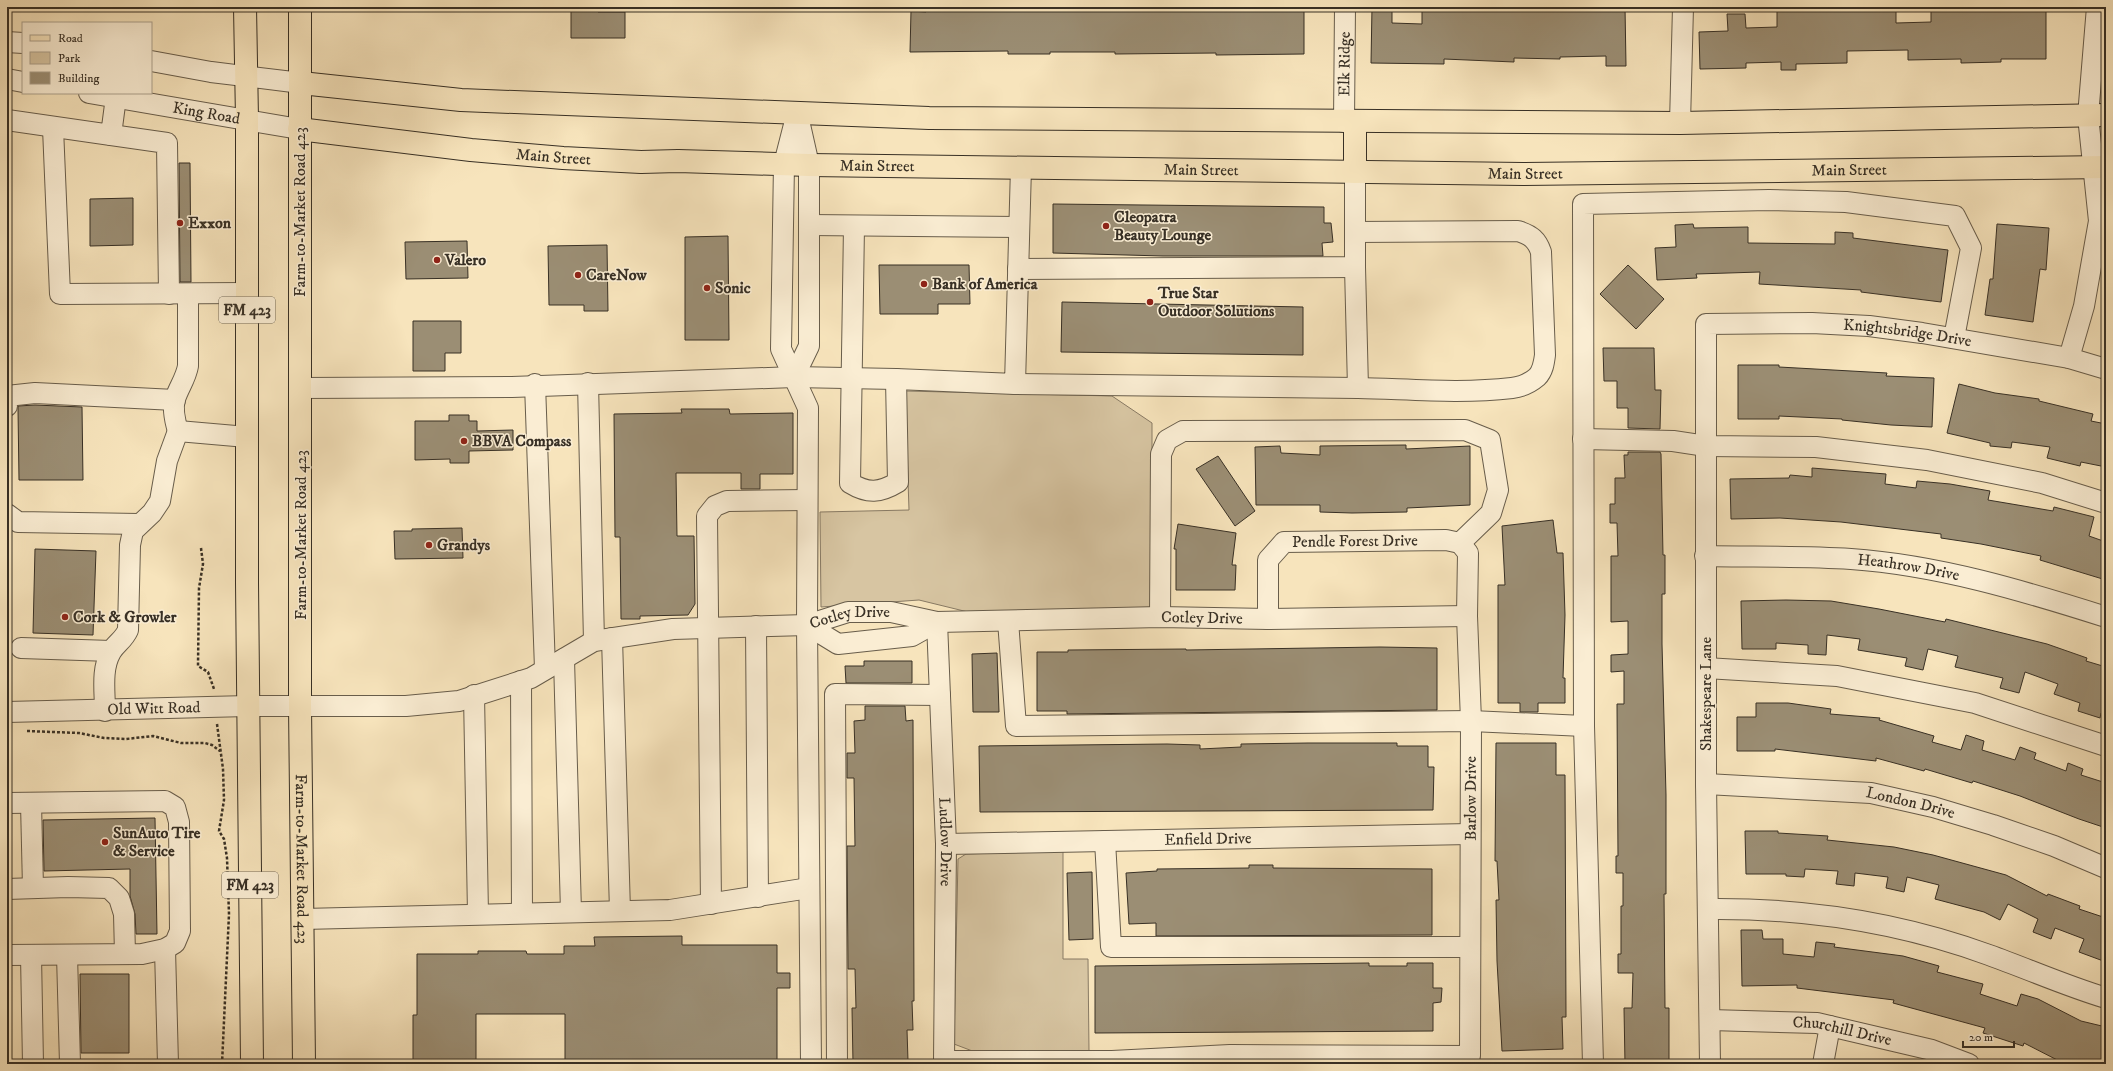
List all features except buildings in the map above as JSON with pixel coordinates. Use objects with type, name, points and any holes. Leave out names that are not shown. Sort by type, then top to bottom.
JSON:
[{"type":"main road","name":"FM 423","points":[[245,7],[247,119],[248,706],[252,1064]]},
{"type":"main road","name":"Farm-to-Market Road 423","points":[[300,7],[300,706],[304,1064]]},
{"type":"main road","points":[[301,83],[461,100],[929,118],[1680,123],[2097,115]]},
{"type":"main road","points":[[1350,122],[1355,172]]},
{"type":"main road","name":"Main Street","points":[[299,129],[471,150],[563,158],[641,162],[678,161],[809,165],[1523,174],[2099,167]]},
{"type":"street","name":"Elk Ridge","points":[[1345,7],[1350,122]]},
{"type":"street","points":[[1680,123],[1683,7]]},
{"type":"street","points":[[2069,358],[2084,306],[2100,221],[2097,115],[2098,7]]},
{"type":"street","points":[[7,42],[22,43]]},
{"type":"street","points":[[152,61],[301,83]]},
{"type":"street","points":[[7,79],[22,82]]},
{"type":"street","name":"King Road","points":[[96,94],[299,129]]},
{"type":"street","points":[[111,135],[116,97]]},
{"type":"street","points":[[798,113],[784,164],[781,349],[808,408],[807,625],[810,1064]]},
{"type":"street","points":[[794,377],[809,346],[809,165],[798,113]]},
{"type":"street","points":[[7,120],[54,128],[167,143],[178,294],[188,366],[186,375],[175,400],[174,417],[178,431],[167,461],[160,501],[152,513],[133,531],[130,545],[128,630],[124,639],[111,652],[104,670],[105,711]]},
{"type":"street","points":[[54,128],[60,294],[247,293]]},
{"type":"street","points":[[1015,384],[1021,167]]},
{"type":"street","points":[[1355,172],[1355,267],[1358,388]]},
{"type":"street","points":[[1593,1064],[1584,726],[1583,204],[1769,200],[1846,202],[1955,216],[1971,248],[1954,338]]},
{"type":"street","points":[[809,225],[1019,227]]},
{"type":"street","points":[[854,226],[853,378],[850,483],[862,490],[885,490],[898,482],[896,379]]},
{"type":"street","points":[[301,388],[512,386],[536,384],[794,377],[896,379],[1015,384],[1472,390],[1512,388],[1526,384],[1538,376],[1543,368],[1545,355],[1541,252],[1538,242],[1527,234],[1518,231],[1355,232]]},
{"type":"street","points":[[1018,269],[1355,267]]},
{"type":"street","name":"Knightsbridge Drive","points":[[1706,324],[1812,323],[1868,326],[1954,338],[2069,358],[2106,369]]},
{"type":"street","name":"Shakespeare Lane","points":[[1706,324],[1706,784],[1710,1064]]},
{"type":"street","points":[[588,383],[620,911]]},
{"type":"street","points":[[536,384],[545,670]]},
{"type":"street","points":[[7,406],[7,396],[35,393],[175,400]]},
{"type":"street","points":[[1160,617],[1161,454],[1167,440],[1183,430],[1465,430],[1490,440],[1498,490],[1491,513],[1460,543]]},
{"type":"street","points":[[178,431],[247,437]]},
{"type":"street","points":[[1583,439],[1673,441],[1706,446],[1816,447],[1927,460],[2042,483],[2106,503]]},
{"type":"street","points":[[711,904],[707,516],[715,506],[727,501],[807,500]]},
{"type":"street","points":[[7,514],[18,522],[139,524]]},
{"type":"street","name":"Pendle Forest Drive","points":[[1268,618],[1268,560],[1284,542],[1446,540],[1460,543]]},
{"type":"street","name":"Barlow Drive","points":[[1231,1060],[1470,1056],[1471,721],[1467,616],[1468,553],[1460,543]]},
{"type":"street","name":"Heathrow Drive","points":[[1705,556],[1852,560],[1920,568],[1994,585],[2106,617]]},
{"type":"street","name":"Cotley Drive","points":[[807,625],[848,612],[892,612],[937,622],[1160,617],[1268,618],[1467,616]]},
{"type":"street","points":[[1008,621],[1016,726],[1471,721],[1584,726]]},
{"type":"street","name":"Cotley Drive","points":[[807,625],[838,644],[912,636],[937,622]]},
{"type":"street","name":"Ludlow Drive","points":[[937,622],[946,844],[944,1061],[1162,1061]]},
{"type":"street","points":[[603,640],[673,629],[807,625]]},
{"type":"street","points":[[756,626],[758,897]]},
{"type":"street","name":"Old Witt Road","points":[[7,712],[105,711],[248,706],[406,706],[459,700],[521,681],[603,640]]},
{"type":"street","points":[[21,648],[111,652]]},
{"type":"street","points":[[564,659],[571,912]]},
{"type":"street","points":[[1706,668],[1837,676],[1968,701],[2106,746]]},
{"type":"street","points":[[521,681],[522,913]]},
{"type":"street","points":[[837,1064],[835,694],[940,695]]},
{"type":"street","points":[[474,695],[478,914]]},
{"type":"street","name":"London Drive","points":[[1706,784],[1871,793],[1933,807],[1993,825],[2054,846],[2106,868]]},
{"type":"street","points":[[7,803],[165,801],[175,807],[179,822],[180,931],[174,943],[165,949],[142,954],[7,955]]},
{"type":"street","points":[[31,803],[33,888]]},
{"type":"street","name":"Enfield Drive","points":[[946,844],[1470,834]]},
{"type":"street","points":[[1105,841],[1111,947],[1470,947]]},
{"type":"street","points":[[7,889],[109,888],[119,898],[124,914],[125,954]]},
{"type":"street","points":[[303,919],[670,910],[809,888]]},
{"type":"street","points":[[1708,909],[1757,909],[1869,921],[1935,938],[1988,954],[2079,990],[2106,998]]},
{"type":"street","points":[[165,949],[168,1064]]},
{"type":"street","points":[[31,955],[33,1064]]},
{"type":"street","points":[[67,955],[70,1064]]},
{"type":"street","name":"Churchill Drive","points":[[1710,1020],[1817,1023],[1932,1050],[1968,1064]]},
{"type":"street","points":[[1823,1064],[1830,1026]]},
{"type":"street","points":[[1162,1061],[1231,1060]]},
{"type":"path","points":[[201,548],[203,564],[199,588],[198,666],[208,672],[214,686],[221,752],[224,800],[219,831],[224,839],[227,858],[228,914],[222,1064]]},
{"type":"path","points":[[20,731],[79,733],[119,739],[152,736],[181,743],[205,743],[212,745],[221,752]]},
{"type":"green space","points":[[905,391],[1112,396],[1152,423],[1152,609],[968,612],[919,600],[821,607],[820,512],[909,510]]},
{"type":"green space","points":[[1063,851],[1063,959],[1088,959],[1089,1051],[975,1052],[954,1044],[958,859],[966,854]]},
{"type":"place","name":"Exxon","points":[[180,223]]},
{"type":"place","name":"Cleopatra Beauty Lounge","points":[[1106,226]]},
{"type":"place","name":"Valero","points":[[437,260]]},
{"type":"place","name":"CareNow","points":[[578,275]]},
{"type":"place","name":"Bank of America","points":[[924,284]]},
{"type":"place","name":"Sonic","points":[[707,288]]},
{"type":"place","name":"True Star Outdoor Solutions","points":[[1150,302]]},
{"type":"place","name":"BBVA Compass","points":[[464,441]]},
{"type":"place","name":"Grandys","points":[[429,545]]},
{"type":"place","name":"Cork & Growler","points":[[65,617]]},
{"type":"place","name":"SunAuto Tire & Service","points":[[105,842]]}]
